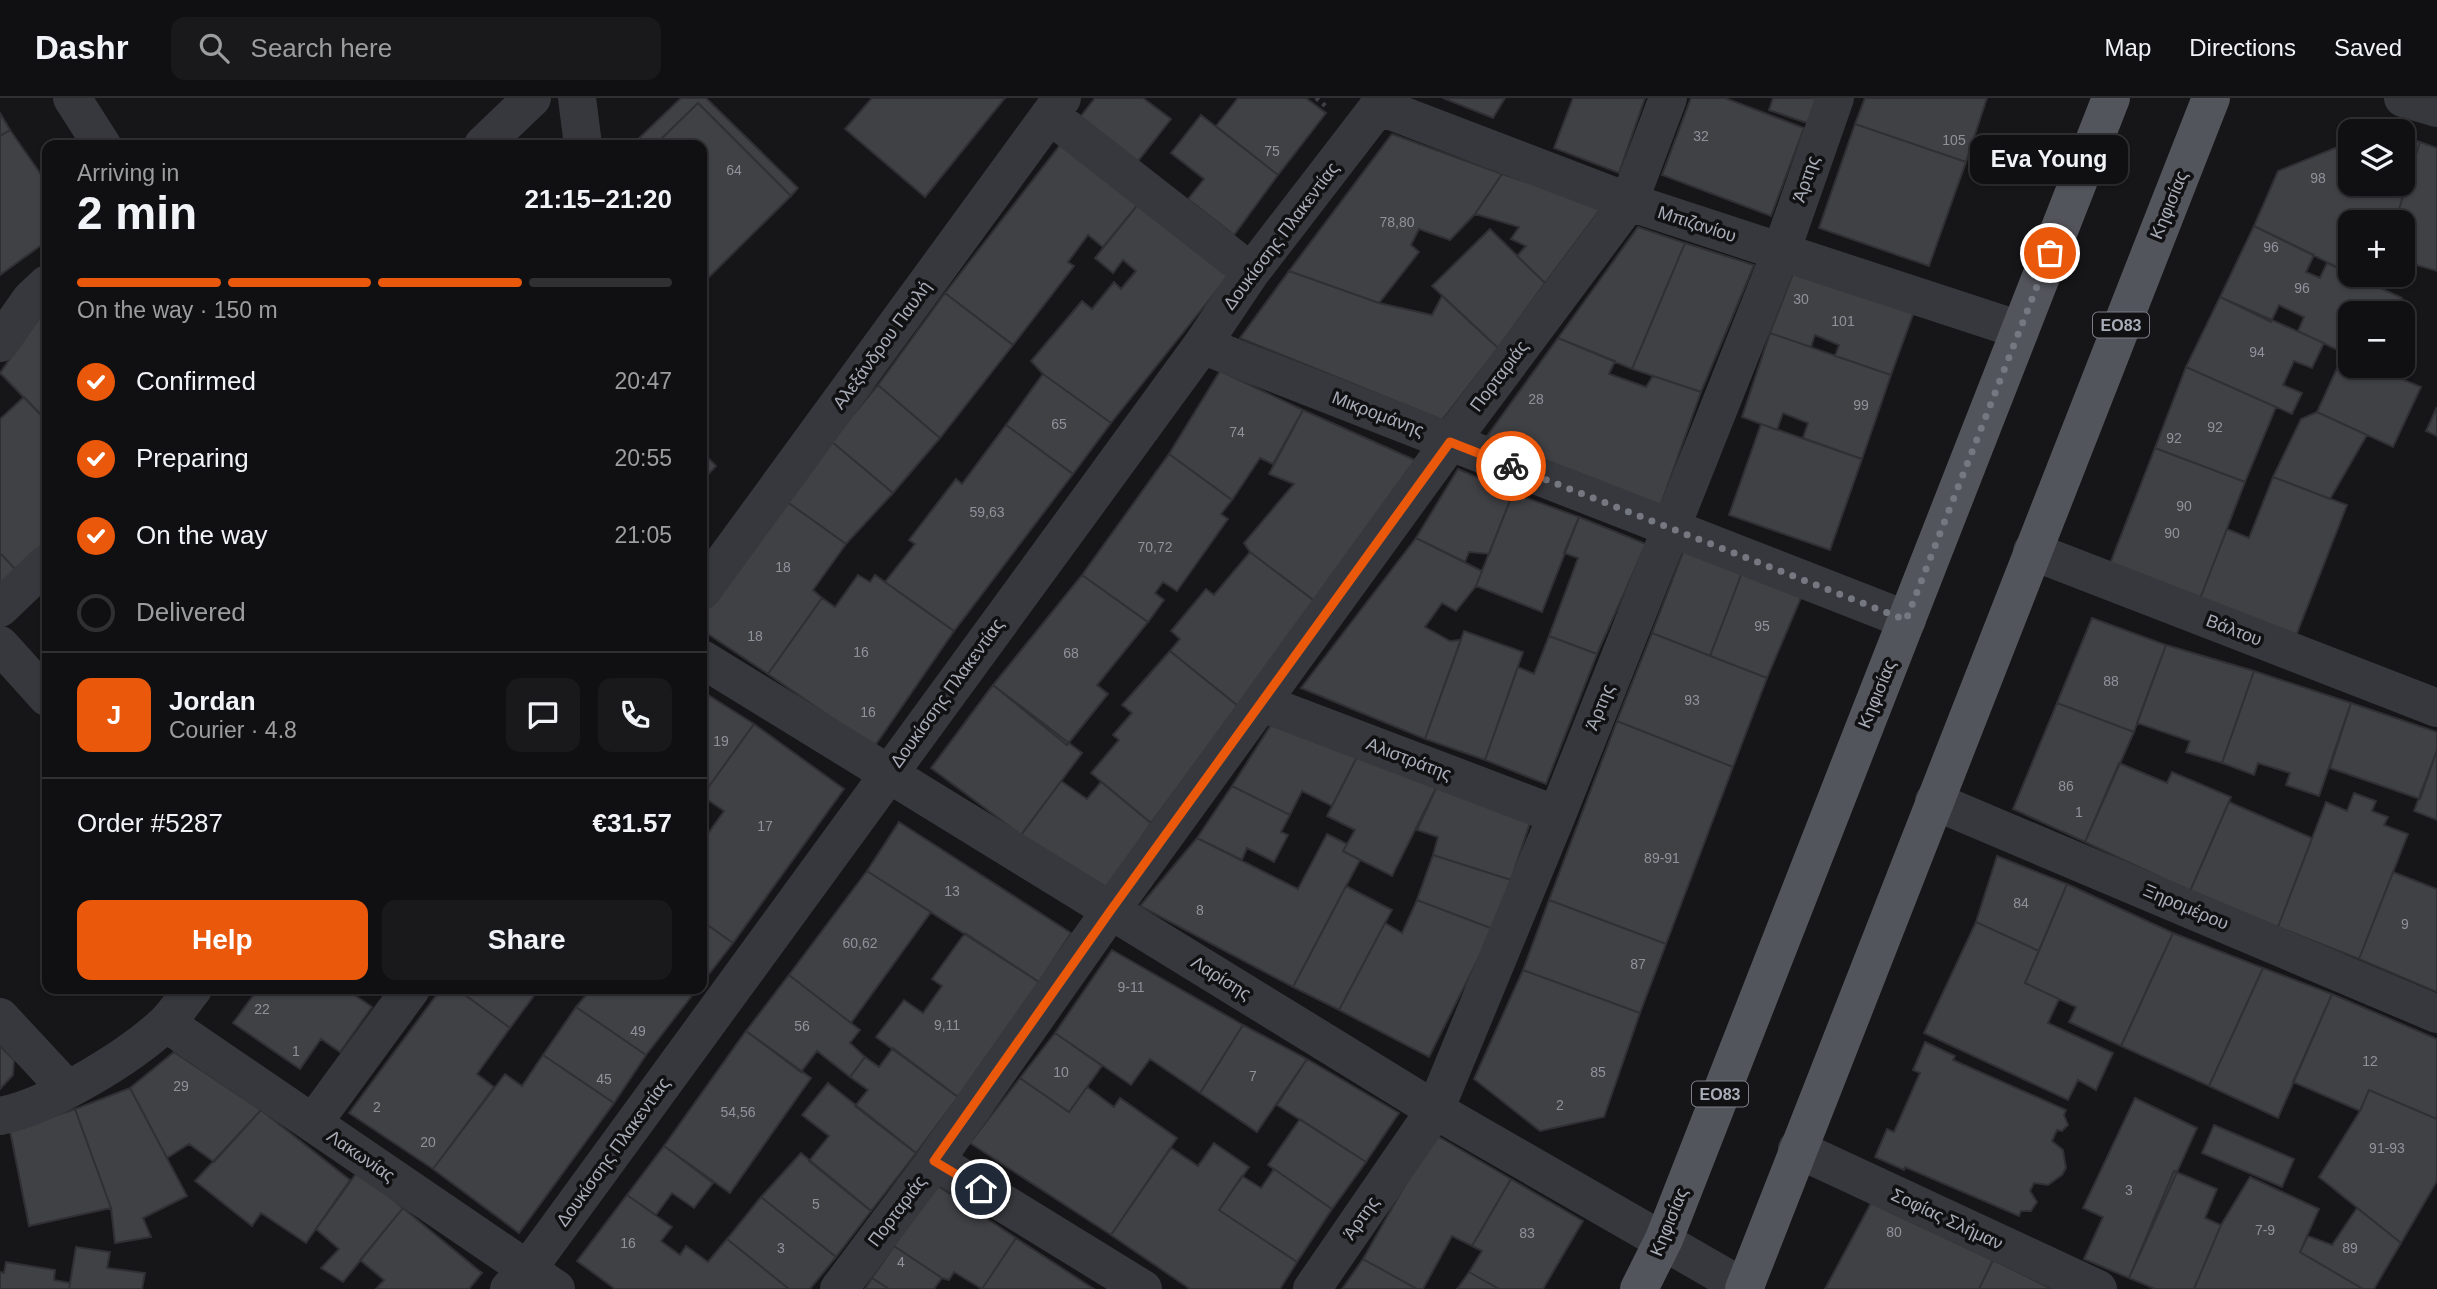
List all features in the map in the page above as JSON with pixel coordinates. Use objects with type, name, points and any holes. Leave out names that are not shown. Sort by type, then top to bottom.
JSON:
[{"type":"main road","name":"Κηφισίας","points":[[1639,1289],[1664,1239],[2111,98]]},
{"type":"main road","name":"Κηφισίας","points":[[1745,1289],[1797,1149],[2211,98]]},
{"type":"street","points":[[72,98],[99,140]]},
{"type":"street","points":[[488,140],[533,98]]},
{"type":"street","points":[[577,98],[582,140]]},
{"type":"street","name":"Πορταριάς","points":[[839,1289],[934,1161],[1111,910],[1450,442],[1629,202],[1668,98]]},
{"type":"street","name":"Άρτης","points":[[1312,1289],[1435,1110],[1557,815],[1781,252],[1835,98]]},
{"type":"street","points":[[2403,98],[2437,108]]},
{"type":"street","name":"Μπιζανίου","points":[[1381,102],[1629,202],[2020,330]]},
{"type":"street","name":"Δουκίσσης Πλακεντίας","points":[[531,1283],[888,773],[1202,345],[1251,272],[1381,102]]},
{"type":"street","points":[[1056,106],[1251,272]]},
{"type":"street","name":"Αλεξάνδρου Παυλή","points":[[707,584],[1056,106]]},
{"type":"street","points":[[0,344],[31,299],[42,289]]},
{"type":"street","name":"Μικρομάνης","points":[[1202,345],[1906,620]]},
{"type":"street","name":"Βάλτου","points":[[2032,551],[2437,708]]},
{"type":"street","points":[[0,608],[42,568]]},
{"type":"street","points":[[0,645],[42,691]]},
{"type":"street","name":"Λαρίσης","points":[[707,662],[1435,1110],[1664,1239],[1745,1289]]},
{"type":"street","name":"Αλιστράτης","points":[[1262,704],[1557,815]]},
{"type":"street","name":"Ξηρομέρου","points":[[1934,801],[2437,1014]]},
{"type":"street","points":[[0,1116],[17,1113],[110,1064],[166,1023],[189,994]]},
{"type":"street","points":[[313,1124],[407,994]]},
{"type":"street","points":[[0,1017],[67,1089]]},
{"type":"street","name":"Λακωνίας","points":[[166,1023],[313,1124],[531,1283]]},
{"type":"street","name":"Σοφίας Σλήμαν","points":[[1797,1149],[2098,1289]]},
{"type":"street","points":[[934,1161],[1143,1289]]},
{"type":"building","points":[[681,98],[706,98],[798,188],[791,196],[698,103],[660,140],[637,140]]},
{"type":"building","points":[[872,98],[1005,98],[925,197],[845,129]]},
{"type":"building","points":[[1095,98],[1143,98],[1171,119],[1135,165],[1077,121]]},
{"type":"building","points":[[1238,98],[1306,98],[1326,113],[1278,175],[1216,126]]},
{"type":"building","points":[[1443,98],[1505,98],[1493,118]]},
{"type":"building","points":[[1573,98],[1645,98],[1619,173],[1554,148]]},
{"type":"building","points":[[1691,98],[1725,98],[1804,128],[1771,216],[1662,175]]},
{"type":"building","points":[[1773,98],[1818,98],[1810,124],[1769,110]]},
{"type":"building","points":[[1865,98],[1987,98],[1966,162],[1855,124]]},
{"type":"building","points":[[698,103],[791,196],[707,279],[707,140],[660,140]]},
{"type":"building","points":[[0,113],[10,130],[0,136]]},
{"type":"building","points":[[1201,115],[1278,175],[1234,235],[1188,199],[1204,179],[1171,153]]},
{"type":"building","points":[[1855,124],[1966,162],[1929,266],[1819,228]]},
{"type":"building","points":[[10,130],[42,176],[42,245],[0,275],[0,136]]},
{"type":"building","points":[[1392,134],[1502,174],[1475,214],[1450,240],[1419,229],[1411,245],[1419,252],[1379,303],[1289,271]]},
{"type":"building","points":[[1064,140],[1140,202],[1103,247],[1088,235],[1068,262],[1074,266],[1013,345],[945,293]]},
{"type":"building","points":[[2415,141],[2420,142],[2415,158]]},
{"type":"building","points":[[2420,142],[2437,148],[2437,271],[2415,265],[2415,210],[2399,210],[2403,196],[2415,196],[2415,158]]},
{"type":"building","points":[[2338,147],[2338,196],[2403,196],[2399,210],[2338,210],[2338,268],[2254,226],[2278,171]]},
{"type":"building","points":[[1502,174],[1602,207],[1545,283],[1517,256],[1526,246],[1511,239],[1519,227],[1475,214]]},
{"type":"building","points":[[1140,202],[1229,275],[1111,423],[1043,374],[1031,361],[1082,301],[1092,309],[1114,282],[1121,289],[1136,271],[1123,260],[1113,273],[1095,258]]},
{"type":"building","points":[[2254,226],[2314,255],[2306,272],[2320,278],[2327,263],[2338,268],[2338,287],[2378,287],[2402,298],[2401,301],[2338,301],[2338,350],[2298,331],[2304,317],[2279,305],[2271,322],[2220,297]]},
{"type":"building","points":[[1638,227],[1685,243],[1632,369],[1558,338]]},
{"type":"building","points":[[1490,229],[1545,283],[1498,348],[1432,286]]},
{"type":"building","points":[[1685,243],[1754,265],[1701,392],[1632,369]]},
{"type":"building","points":[[1796,266],[1915,309],[1891,375],[1835,356],[1839,345],[1815,335],[1811,347],[1770,333]]},
{"type":"building","points":[[1289,271],[1379,303],[1432,315],[1442,296],[1498,348],[1442,420],[1240,338]]},
{"type":"building","points":[[945,293],[1013,345],[940,438],[878,385]]},
{"type":"building","points":[[2220,297],[2324,343],[2312,368],[2294,361],[2283,385],[2302,393],[2292,414],[2186,367]]},
{"type":"building","points":[[42,312],[42,416],[0,373]]},
{"type":"building","points":[[1770,333],[1891,375],[1862,459],[1803,438],[1808,423],[1783,413],[1777,430],[1742,417]]},
{"type":"building","points":[[1558,338],[1615,361],[1609,374],[1646,387],[1653,376],[1701,392],[1660,507],[1482,443]]},
{"type":"building","points":[[2338,366],[2338,378],[2400,378],[2421,387],[2393,447],[2317,412]]},
{"type":"building","points":[[2186,367],[2276,407],[2245,482],[2155,448]]},
{"type":"building","points":[[1220,371],[1303,410],[1273,464],[1260,458],[1232,500],[1169,454]]},
{"type":"building","points":[[1043,374],[1111,423],[1073,474],[1006,425]]},
{"type":"building","points":[[878,385],[940,438],[893,493],[831,441]]},
{"type":"building","points":[[24,397],[42,416],[42,550],[18,572],[0,553],[0,419]]},
{"type":"building","points":[[2437,407],[2437,436],[2426,431]]},
{"type":"building","points":[[1303,410],[1417,461],[1316,602],[1250,552],[1244,543],[1294,484],[1269,474]]},
{"type":"building","points":[[2317,412],[2367,435],[2330,499],[2273,477],[2301,419]]},
{"type":"building","points":[[1761,424],[1862,459],[1830,550],[1729,515]]},
{"type":"building","points":[[1006,425],[1073,474],[954,631],[885,582],[915,544],[909,540],[956,479],[962,484]]},
{"type":"building","points":[[831,441],[893,493],[846,544],[786,501]]},
{"type":"building","points":[[2155,448],[2245,482],[2198,604],[2108,569]]},
{"type":"building","points":[[1169,454],[1232,500],[1221,514],[1228,519],[1177,591],[1163,582],[1155,593],[1164,600],[1148,622],[1082,575]]},
{"type":"building","points":[[707,457],[716,466],[707,476]]},
{"type":"building","points":[[1458,469],[1513,493],[1489,554],[1469,552],[1465,562],[1416,538]]},
{"type":"building","points":[[2273,477],[2347,505],[2294,641],[2198,604],[2227,529],[2249,538]]},
{"type":"building","points":[[1513,493],[1579,517],[1542,612],[1476,586]]},
{"type":"building","points":[[786,501],[846,544],[813,590],[822,598],[768,674],[707,633],[707,608]]},
{"type":"building","points":[[1579,517],[1646,544],[1597,654],[1549,636],[1578,558],[1564,553]]},
{"type":"building","points":[[1416,538],[1482,571],[1476,586],[1456,611],[1442,603],[1425,627],[1450,641],[1461,640],[1425,739],[1301,688]]},
{"type":"building","points":[[1685,547],[1743,570],[1710,656],[1652,633]]},
{"type":"building","points":[[1250,552],[1316,602],[1238,706],[1170,651],[1180,639],[1171,631],[1206,589],[1214,595]]},
{"type":"building","points":[[0,553],[18,572],[0,590]]},
{"type":"building","points":[[1743,570],[1803,593],[1767,678],[1710,656]]},
{"type":"building","points":[[858,575],[870,582],[875,575],[954,631],[874,747],[768,674],[822,598],[835,607]]},
{"type":"building","points":[[1082,575],[1148,622],[1097,685],[1108,694],[1067,745],[993,685]]},
{"type":"building","points":[[2092,618],[2166,645],[2134,732],[2057,703]]},
{"type":"building","points":[[1464,631],[1523,652],[1485,760],[1425,739]]},
{"type":"building","points":[[1652,633],[1767,678],[1733,767],[1617,721]]},
{"type":"building","points":[[1549,636],[1597,654],[1546,784],[1485,760],[1518,667],[1534,674]]},
{"type":"building","points":[[2166,645],[2254,671],[2222,763],[2186,752],[2190,741],[2137,723]]},
{"type":"building","points":[[1170,651],[1238,706],[1151,823],[1091,773],[1119,740],[1113,735],[1132,713],[1122,705]]},
{"type":"building","points":[[2254,671],[2351,703],[2319,796],[2286,785],[2290,773],[2258,763],[2254,775],[2222,763]]},
{"type":"building","points":[[993,685],[1082,753],[1021,835],[931,768]]},
{"type":"building","points":[[707,694],[754,724],[707,789]]},
{"type":"building","points":[[2057,703],[2134,732],[2085,842],[2013,809]]},
{"type":"building","points":[[2351,703],[2437,732],[2437,750],[2420,799],[2330,768]]},
{"type":"building","points":[[1617,721],[1733,767],[1666,944],[1549,900]]},
{"type":"building","points":[[754,724],[844,789],[733,943],[707,925],[707,835],[724,811],[707,799],[707,789]]},
{"type":"building","points":[[1271,725],[1358,755],[1332,806],[1302,791],[1290,815],[1232,786]]},
{"type":"building","points":[[2437,750],[2437,820],[2414,811]]},
{"type":"building","points":[[1358,755],[1438,784],[1392,876],[1343,851],[1355,830],[1327,816]]},
{"type":"building","points":[[2119,763],[2167,783],[2172,772],[2231,797],[2190,891],[2085,842]]},
{"type":"building","points":[[1061,781],[1087,799],[1101,782],[1151,823],[1104,894],[1021,835]]},
{"type":"building","points":[[1438,784],[1532,817],[1511,880],[1433,855],[1438,837],[1417,830]]},
{"type":"building","points":[[1232,786],[1290,815],[1281,832],[1288,835],[1274,862],[1247,848],[1242,860],[1197,838]]},
{"type":"building","points":[[2354,793],[2376,801],[2372,811],[2388,817],[2384,825],[2408,834],[2359,959],[2278,927],[2326,802],[2347,811]]},
{"type":"building","points":[[2229,802],[2312,838],[2278,927],[2190,891]]},
{"type":"building","points":[[899,822],[1071,933],[1039,982],[867,871]]},
{"type":"building","points":[[1327,834],[1347,844],[1343,851],[1360,860],[1293,987],[1140,906],[1197,838],[1298,889]]},
{"type":"building","points":[[1433,855],[1511,880],[1493,929],[1417,900]]},
{"type":"building","points":[[1997,856],[2067,884],[2039,951],[1976,922]]},
{"type":"building","points":[[867,871],[931,912],[851,1023],[789,975]]},
{"type":"building","points":[[2393,872],[2437,889],[2437,992],[2359,959]]},
{"type":"building","points":[[2067,884],[2173,933],[2121,1046],[2069,1022],[2076,1007],[2025,983]]},
{"type":"building","points":[[1346,886],[1392,910],[1339,1010],[1293,987]]},
{"type":"building","points":[[1417,900],[1493,929],[1429,1057],[1339,1010],[1385,923],[1402,933]]},
{"type":"building","points":[[1549,900],[1666,944],[1640,1013],[1523,970]]},
{"type":"building","points":[[1976,922],[2039,951],[2025,983],[2059,999],[2048,1023],[2113,1053],[2096,1090],[2078,1080],[2068,1100],[1924,1033]]},
{"type":"building","points":[[707,925],[733,943],[707,977]]},
{"type":"building","points":[[965,933],[1039,982],[958,1097],[876,1037],[904,1000],[923,1013],[942,986],[932,979]]},
{"type":"building","points":[[2173,933],[2263,968],[2209,1086],[2121,1046]]},
{"type":"building","points":[[1112,950],[1243,1025],[1200,1093],[1150,1059],[1131,1085],[1055,1033]]},
{"type":"building","points":[[2263,968],[2332,994],[2278,1118],[2209,1086]]},
{"type":"building","points":[[1523,970],[1640,1013],[1604,1117],[1540,1131],[1474,1079]]},
{"type":"building","points":[[789,975],[860,1030],[850,1043],[865,1057],[850,1077],[817,1051],[801,1072],[746,1031]]},
{"type":"building","points":[[254,994],[353,994],[372,1007],[340,1052],[321,1039],[300,1069],[233,1023]]},
{"type":"building","points":[[437,994],[464,994],[510,1028],[477,1074],[494,1087],[433,1169],[349,1113]]},
{"type":"building","points":[[464,994],[535,994],[510,1028]]},
{"type":"building","points":[[587,994],[693,994],[646,1055],[576,1007]]},
{"type":"building","points":[[2332,994],[2437,1039],[2437,1119],[2369,1090],[2360,1111],[2293,1082]]},
{"type":"building","points":[[576,1007],[646,1055],[614,1103],[543,1055]]},
{"type":"building","points":[[1243,1025],[1307,1059],[1257,1132],[1200,1093]]},
{"type":"building","points":[[746,1031],[811,1078],[730,1193],[664,1146]]},
{"type":"building","points":[[1055,1033],[1102,1066],[1069,1112],[1020,1078]]},
{"type":"building","points":[[1925,1042],[1955,1056],[1953,1060],[2066,1110],[2064,1115],[2068,1125],[2062,1131],[2057,1130],[2052,1141],[2063,1150],[2066,1168],[2062,1175],[2048,1185],[2034,1183],[2030,1191],[2037,1202],[2031,1211],[2021,1211],[2019,1216],[1905,1167],[1904,1170],[1875,1157],[1887,1129],[1894,1132],[1920,1073],[1913,1070]]},
{"type":"building","points":[[0,1046],[14,1060],[13,1075],[0,1089]]},
{"type":"building","points":[[893,1048],[958,1097],[916,1153],[855,1106],[868,1090],[850,1077],[865,1057],[879,1067]]},
{"type":"building","points":[[174,1052],[261,1110],[214,1162],[189,1144],[167,1158],[130,1088]]},
{"type":"building","points":[[543,1055],[614,1103],[519,1233],[433,1169],[505,1074],[522,1086]]},
{"type":"building","points":[[1307,1059],[1399,1113],[1366,1162],[1277,1105]]},
{"type":"building","points":[[1020,1078],[1069,1112],[1087,1087],[1114,1107],[1120,1098],[1177,1138],[1111,1235],[970,1143]]},
{"type":"building","points":[[828,1083],[916,1153],[871,1211],[809,1161],[829,1136],[802,1115]]},
{"type":"building","points":[[130,1088],[187,1196],[143,1218],[151,1237],[115,1243],[111,1208],[75,1109]]},
{"type":"building","points":[[2369,1090],[2437,1119],[2437,1181],[2401,1243],[2319,1177],[2360,1111]]},
{"type":"building","points":[[2135,1098],[2197,1128],[2129,1278],[2084,1259],[2103,1217],[2083,1208]]},
{"type":"building","points":[[75,1109],[111,1208],[29,1226],[10,1131]]},
{"type":"building","points":[[261,1110],[350,1180],[306,1243],[261,1213],[252,1226],[195,1181]]},
{"type":"building","points":[[1300,1119],[1366,1162],[1332,1209],[1268,1165]]},
{"type":"building","points":[[2214,1125],[2294,1159],[2282,1187],[2202,1153]]},
{"type":"building","points":[[1434,1134],[1511,1179],[1472,1246],[1452,1236],[1423,1289],[1417,1289],[1363,1259]]},
{"type":"building","points":[[1214,1143],[1249,1167],[1219,1210],[1297,1262],[1280,1289],[1190,1289],[1111,1235],[1171,1148],[1198,1166]]},
{"type":"building","points":[[664,1146],[713,1183],[694,1208],[672,1193],[656,1215],[627,1195]]},
{"type":"building","points":[[801,1153],[871,1211],[836,1257],[761,1197]]},
{"type":"building","points":[[1274,1169],[1332,1209],[1297,1262],[1219,1210],[1242,1176],[1261,1188]]},
{"type":"building","points":[[358,1171],[403,1208],[343,1282],[321,1268],[339,1249],[316,1229]]},
{"type":"building","points":[[2174,1171],[2217,1189],[2205,1218],[2221,1225],[2194,1289],[2155,1289],[2129,1278]]},
{"type":"building","points":[[2250,1177],[2319,1209],[2300,1252],[2363,1289],[2194,1289],[2221,1225]]},
{"type":"building","points":[[1511,1179],[1583,1221],[1543,1289],[1499,1289],[1469,1272],[1482,1251],[1472,1246]]},
{"type":"building","points":[[935,1184],[1016,1238],[982,1289],[954,1272],[949,1280],[942,1278],[894,1246]]},
{"type":"building","points":[[627,1195],[672,1227],[661,1241],[680,1255],[686,1246],[708,1262],[727,1239],[789,1289],[615,1289],[577,1261]]},
{"type":"building","points":[[761,1197],[836,1257],[810,1289],[789,1289],[727,1239]]},
{"type":"building","points":[[1871,1203],[1993,1260],[1979,1289],[1825,1289]]},
{"type":"building","points":[[403,1208],[482,1273],[469,1289],[376,1289],[384,1280],[360,1260]]},
{"type":"building","points":[[2357,1208],[2401,1243],[2374,1289],[2363,1289],[2300,1252],[2308,1236],[2332,1245]]},
{"type":"building","points":[[1016,1238],[1094,1289],[982,1289]]},
{"type":"building","points":[[894,1246],[942,1278],[934,1289],[889,1289],[872,1278]]},
{"type":"building","points":[[76,1247],[110,1252],[107,1268],[145,1273],[142,1289],[69,1289]]},
{"type":"building","points":[[1363,1259],[1417,1289],[1342,1289]]},
{"type":"building","points":[[1993,1260],[2052,1289],[1979,1289]]},
{"type":"building","points":[[6,1262],[55,1270],[54,1280],[70,1283],[69,1289],[0,1289],[0,1272],[4,1273]]},
{"type":"building","points":[[1469,1272],[1499,1289],[1457,1289]]},
{"type":"building","points":[[872,1278],[889,1289],[865,1289]]},
{"type":"way so far","points":[[1511,466],[1906,620],[2050,253]]},
{"type":"place","name":"Eva Young","points":[[2050,253]]},
{"type":"route","points":[[981,1189],[934,1161],[1111,910],[1450,442],[1511,466]]}]
